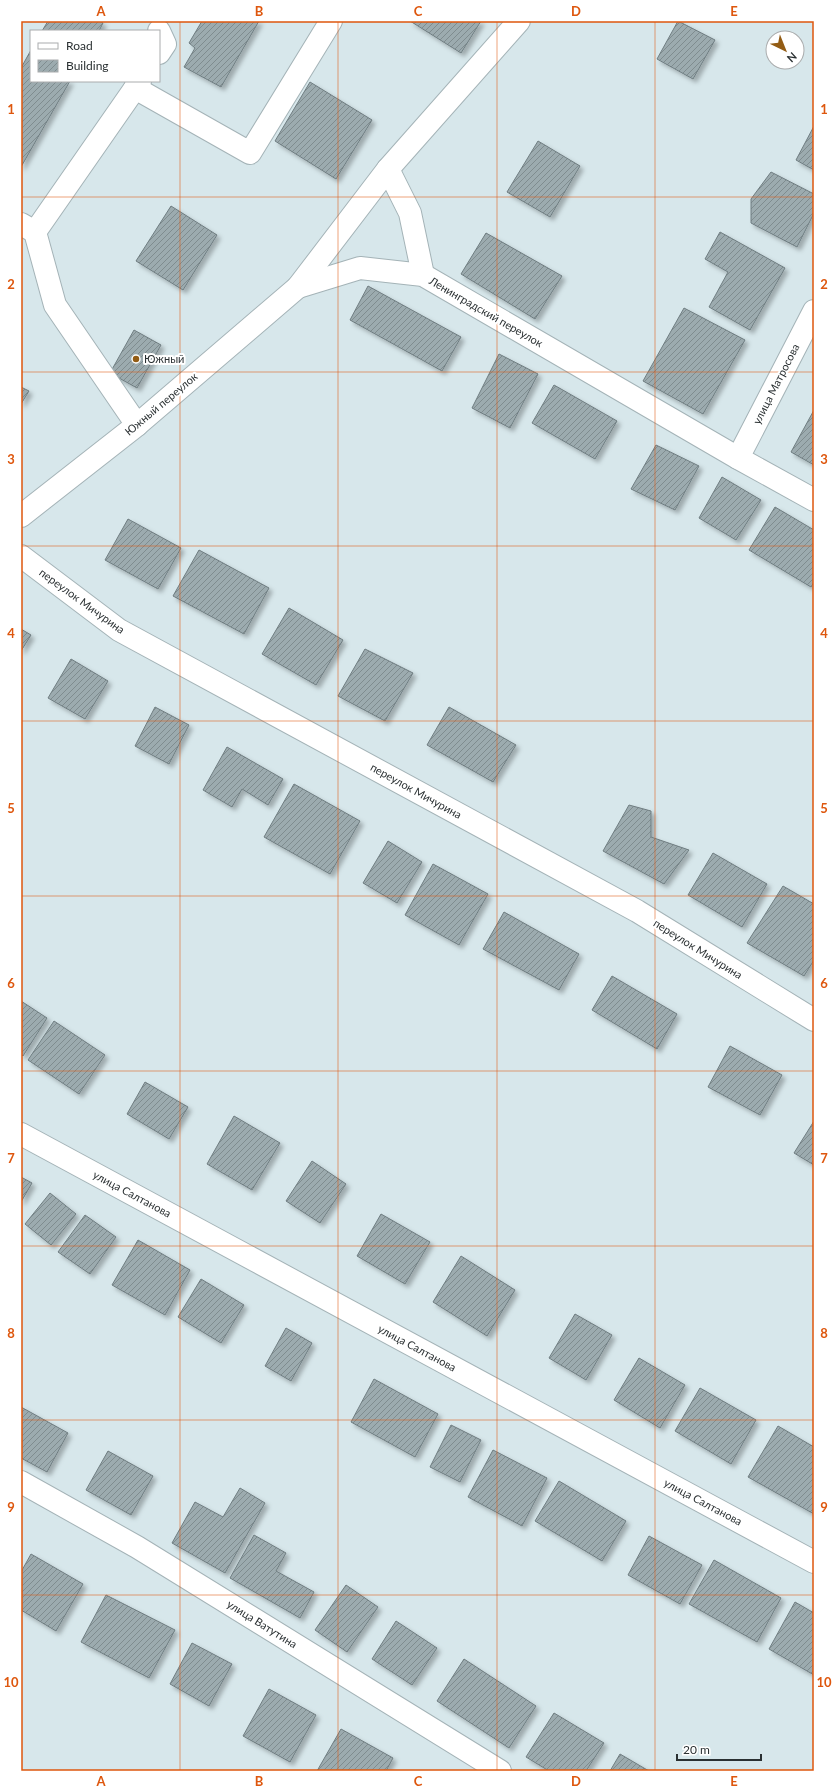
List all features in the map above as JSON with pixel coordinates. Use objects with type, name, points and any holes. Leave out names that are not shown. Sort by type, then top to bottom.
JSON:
[{"type":"street","points":[[154,21],[158,30]]},
{"type":"street","points":[[137,425],[55,305],[28,228],[137,84],[250,153],[331,21]]},
{"type":"street","points":[[298,287],[388,169],[519,21]]},
{"type":"street","points":[[160,33],[165,44],[160,52]]},
{"type":"street","points":[[388,169],[410,214],[423,275]]},
{"type":"street","name":"Ленинградский переулок","points":[[298,287],[360,268],[423,275],[738,458],[814,500]]},
{"type":"street","name":"Южный переулок","points":[[21,516],[137,425],[298,287]]},
{"type":"street","name":"улица Матросова","points":[[738,458],[814,311]]},
{"type":"street","name":"переулок Мичурина","points":[[21,556],[119,630],[637,911],[814,1020]]},
{"type":"street","name":"улица Салтанова","points":[[21,1134],[814,1562]]},
{"type":"street","name":"улица Ватутина","points":[[21,1482],[137,1547],[500,1771]]},
{"type":"building","points":[[48,21],[99,21],[103,23],[100,30],[43,30]]},
{"type":"building","points":[[202,21],[259,21],[221,87],[184,67],[195,48],[189,43]]},
{"type":"building","points":[[410,21],[481,21],[461,53]]},
{"type":"building","points":[[678,21],[715,40],[693,79],[657,59]]},
{"type":"building","points":[[30,52],[30,82],[69,82],[21,167],[21,68]]},
{"type":"building","points":[[310,82],[372,120],[336,179],[275,141]]},
{"type":"building","points":[[814,126],[814,170],[796,160]]},
{"type":"building","points":[[538,141],[580,166],[550,217],[507,192]]},
{"type":"building","points":[[771,172],[814,194],[814,213],[797,247],[751,223],[751,199]]},
{"type":"building","points":[[171,206],[217,235],[183,290],[136,261]]},
{"type":"building","points":[[720,232],[785,268],[750,330],[709,307],[728,272],[705,259]]},
{"type":"building","points":[[486,233],[562,276],[535,319],[461,274]]},
{"type":"building","points":[[368,286],[461,337],[442,371],[350,320]]},
{"type":"building","points":[[684,308],[745,340],[703,414],[643,381]]},
{"type":"building","name":"Южный","points":[[134,330],[161,345],[137,388],[110,373]]},
{"type":"building","points":[[499,354],[538,374],[510,428],[472,408]]},
{"type":"building","points":[[554,385],[617,421],[595,459],[532,423]]},
{"type":"building","points":[[21,387],[29,391],[21,404]]},
{"type":"building","points":[[814,410],[814,465],[791,452]]},
{"type":"building","points":[[656,445],[699,466],[675,510],[631,489]]},
{"type":"building","points":[[722,477],[761,500],[736,540],[699,518]]},
{"type":"building","points":[[775,507],[814,530],[814,582],[811,587],[749,550]]},
{"type":"building","points":[[128,519],[181,548],[158,589],[105,560]]},
{"type":"building","points":[[199,550],[269,588],[244,634],[173,596]]},
{"type":"building","points":[[289,608],[343,640],[316,685],[262,654]]},
{"type":"building","points":[[21,629],[31,635],[21,651]]},
{"type":"building","points":[[365,649],[413,673],[385,721],[338,696]]},
{"type":"building","points":[[71,659],[108,681],[85,719],[48,698]]},
{"type":"building","points":[[155,707],[189,725],[169,764],[135,746]]},
{"type":"building","points":[[449,707],[516,745],[493,782],[427,745]]},
{"type":"building","points":[[227,747],[283,779],[268,805],[242,789],[232,807],[203,790]]},
{"type":"building","points":[[294,784],[360,821],[330,874],[264,837]]},
{"type":"building","points":[[629,805],[651,811],[651,837],[689,850],[664,884],[603,851]]},
{"type":"building","points":[[388,841],[422,862],[397,903],[363,883]]},
{"type":"building","points":[[713,853],[767,884],[742,927],[688,895]]},
{"type":"building","points":[[433,864],[488,894],[459,945],[405,915]]},
{"type":"building","points":[[783,886],[814,904],[814,960],[804,976],[747,943]]},
{"type":"building","points":[[504,912],[579,954],[559,990],[483,949]]},
{"type":"building","points":[[612,976],[677,1014],[657,1049],[592,1010]]},
{"type":"building","points":[[21,1001],[47,1018],[23,1056],[21,1054]]},
{"type":"building","points":[[54,1021],[105,1055],[79,1094],[28,1060]]},
{"type":"building","points":[[730,1046],[782,1075],[760,1115],[708,1087]]},
{"type":"building","points":[[145,1082],[188,1107],[169,1139],[127,1114]]},
{"type":"building","points":[[234,1116],[280,1143],[252,1190],[207,1164]]},
{"type":"building","points":[[814,1121],[814,1165],[794,1153]]},
{"type":"building","points":[[312,1161],[346,1184],[320,1223],[286,1201]]},
{"type":"building","points":[[21,1177],[32,1183],[21,1202]]},
{"type":"building","points":[[50,1193],[76,1214],[51,1245],[25,1224]]},
{"type":"building","points":[[381,1214],[430,1242],[405,1284],[357,1256]]},
{"type":"building","points":[[85,1215],[116,1237],[90,1274],[58,1252]]},
{"type":"building","points":[[138,1240],[190,1270],[165,1315],[112,1285]]},
{"type":"building","points":[[461,1256],[515,1290],[487,1336],[433,1302]]},
{"type":"building","points":[[201,1279],[244,1305],[221,1343],[178,1317]]},
{"type":"building","points":[[575,1314],[612,1335],[586,1380],[549,1358]]},
{"type":"building","points":[[286,1328],[312,1343],[291,1381],[265,1366]]},
{"type":"building","points":[[639,1358],[685,1385],[660,1428],[614,1400]]},
{"type":"building","points":[[374,1379],[438,1414],[415,1457],[351,1422]]},
{"type":"building","points":[[700,1388],[756,1420],[731,1464],[675,1431]]},
{"type":"building","points":[[21,1407],[68,1433],[47,1472],[21,1458]]},
{"type":"building","points":[[451,1425],[481,1440],[460,1482],[430,1467]]},
{"type":"building","points":[[778,1426],[814,1447],[814,1514],[748,1477]]},
{"type":"building","points":[[493,1450],[547,1478],[522,1526],[468,1497]]},
{"type":"building","points":[[108,1451],[153,1476],[131,1515],[86,1490]]},
{"type":"building","points":[[559,1481],[626,1521],[602,1561],[535,1521]]},
{"type":"building","points":[[240,1488],[265,1503],[225,1573],[172,1543],[195,1502],[223,1517]]},
{"type":"building","points":[[254,1535],[286,1553],[276,1571],[314,1592],[300,1618],[230,1578]]},
{"type":"building","points":[[649,1536],[702,1565],[680,1604],[628,1575]]},
{"type":"building","points":[[31,1554],[83,1584],[56,1631],[21,1610],[21,1572]]},
{"type":"building","points":[[714,1560],[781,1598],[757,1642],[689,1604]]},
{"type":"building","points":[[346,1585],[378,1607],[347,1652],[315,1630]]},
{"type":"building","points":[[106,1595],[175,1630],[149,1678],[81,1642]]},
{"type":"building","points":[[795,1602],[814,1613],[814,1675],[769,1649]]},
{"type":"building","points":[[396,1621],[437,1648],[412,1685],[372,1659]]},
{"type":"building","points":[[192,1643],[232,1664],[209,1706],[170,1684]]},
{"type":"building","points":[[464,1659],[536,1706],[509,1748],[437,1701]]},
{"type":"building","points":[[269,1689],[316,1715],[290,1762],[243,1736]]},
{"type":"building","points":[[554,1713],[604,1743],[586,1771],[549,1771],[526,1757]]},
{"type":"building","points":[[341,1729],[393,1758],[386,1771],[317,1771]]},
{"type":"building","points":[[620,1754],[649,1771],[610,1771]]},
{"type":"place","name":"Южный","points":[[136,359]]}]
